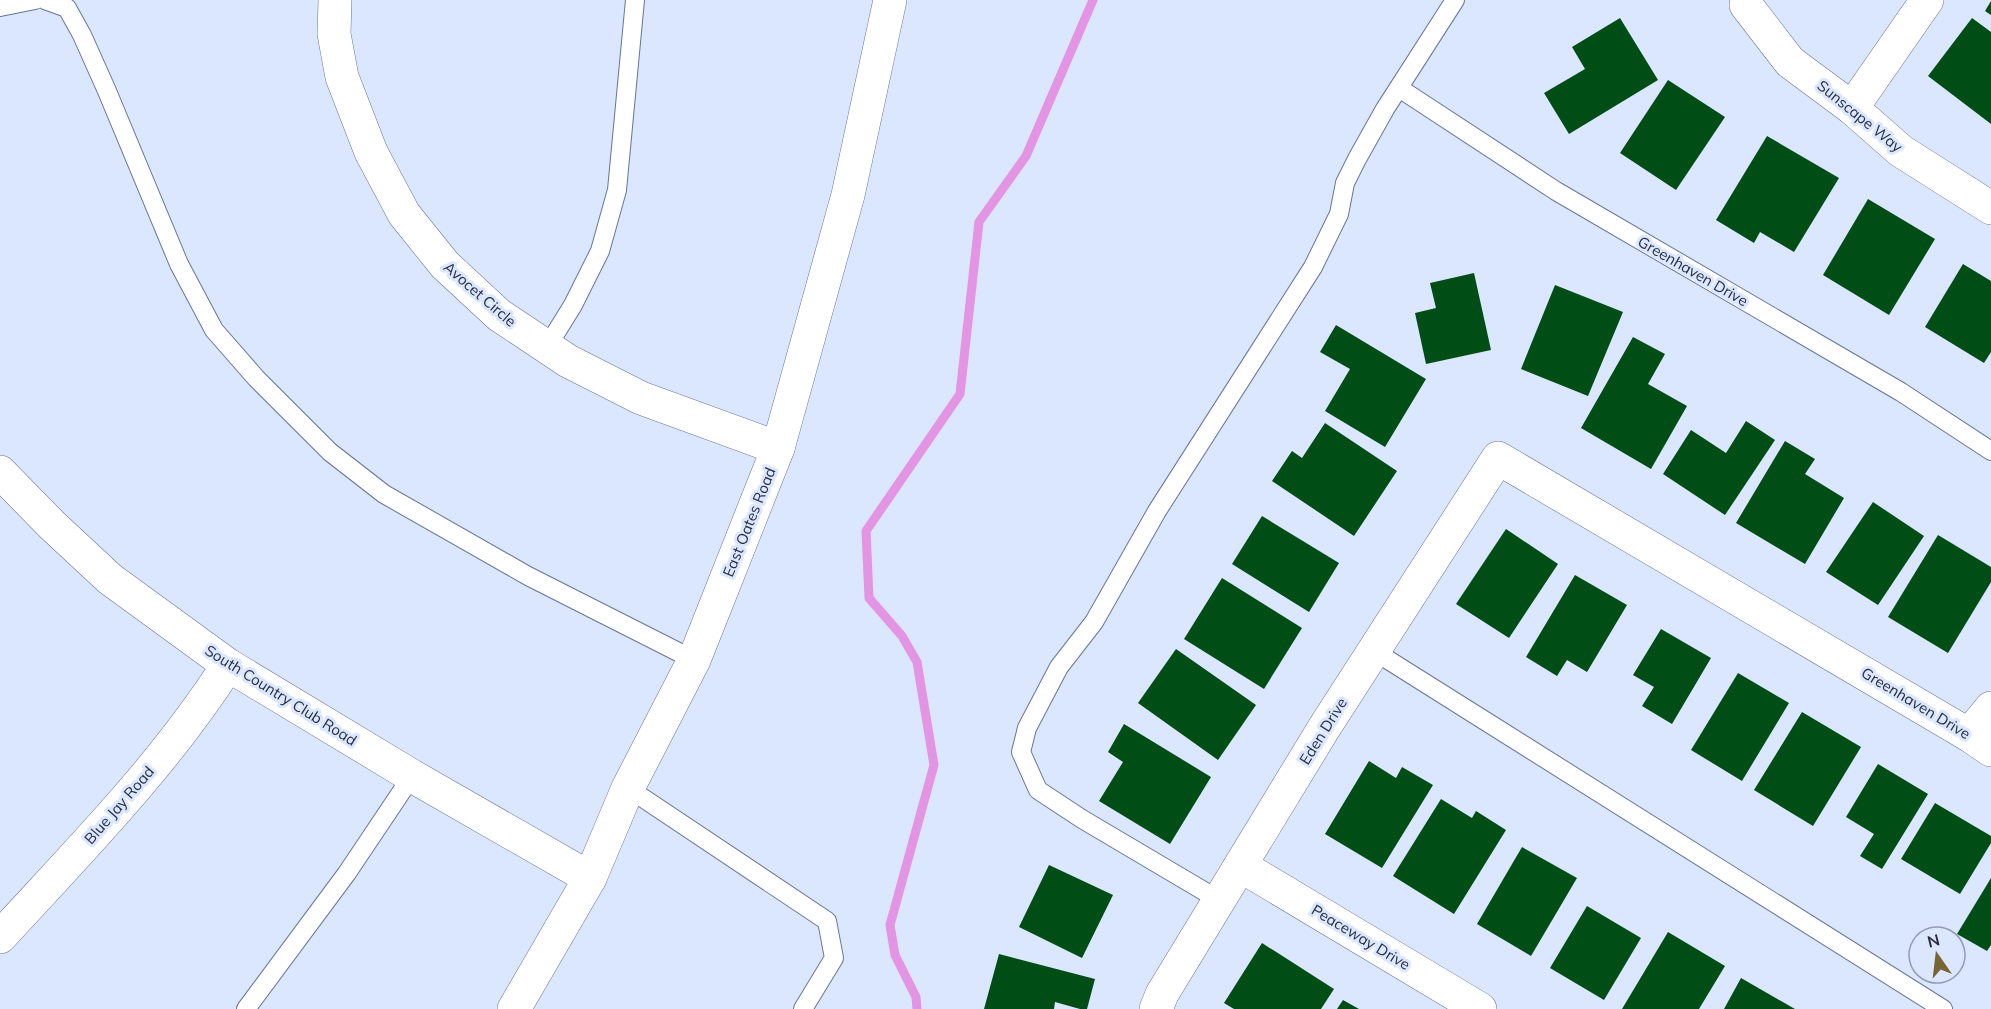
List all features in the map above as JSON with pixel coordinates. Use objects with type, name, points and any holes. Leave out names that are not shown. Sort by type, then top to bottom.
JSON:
[{"type":"street","name":"Avocet Circle","points":[[335,0],[334,34],[342,76],[371,152],[404,214],[453,273],[499,315],[568,361],[641,398],[778,448]]},
{"type":"street","name":"East Oates Road","points":[[514,1009],[590,879],[628,788],[694,660],[778,448],[848,195],[890,0]]},
{"type":"street","points":[[1852,108],[1927,0]]},
{"type":"street","name":"Sunscape Way","points":[[1746,4],[1790,62],[1852,108],[1901,151],[1991,208]]},
{"type":"street","name":"Eden Drive","points":[[1156,1009],[1162,994],[1324,728],[1498,458]]},
{"type":"street","name":"Greenhaven Drive","points":[[1498,458],[1980,742]]},
{"type":"street","name":"South Country Club Road","points":[[0,472],[110,579],[228,665],[412,776],[590,879]]},
{"type":"street","name":"Blue Jay Road","points":[[0,937],[137,787],[205,702],[228,665]]},
{"type":"street","points":[[1980,742],[1991,708]]},
{"type":"street","name":"Peaceway Drive","points":[[1240,866],[1480,1009]]},
{"type":"lane","points":[[0,7],[35,0]]},
{"type":"lane","points":[[45,0],[67,8],[82,35],[108,91],[179,264],[214,330],[280,403],[330,452],[384,494],[528,576],[694,660]]},
{"type":"lane","points":[[547,347],[573,305],[600,251],[617,190],[635,0]]},
{"type":"lane","points":[[1219,900],[1082,819],[1038,790],[1021,752],[1027,728],[1059,667],[1094,621],[1157,511],[1313,267],[1339,214],[1345,183],[1398,87],[1455,0]]},
{"type":"lane","name":"Greenhaven Drive","points":[[1398,87],[1556,191],[1901,392],[1991,451]]},
{"type":"lane","points":[[1374,651],[1944,1009]]},
{"type":"lane","points":[[246,1009],[347,873],[412,776]]},
{"type":"lane","points":[[628,788],[827,921],[834,958],[803,1009]]},
{"type":"building","points":[[1991,1],[1991,15],[1985,11]]},
{"type":"building","points":[[1620,18],[1658,80],[1569,134],[1544,93],[1585,69],[1572,47]]},
{"type":"building","points":[[1972,18],[1991,32],[1991,124],[1928,76]]},
{"type":"building","points":[[1668,80],[1725,117],[1676,190],[1620,153]]},
{"type":"building","points":[[1767,136],[1839,178],[1794,252],[1760,232],[1754,243],[1716,220]]},
{"type":"building","points":[[1868,199],[1935,239],[1889,315],[1823,275]]},
{"type":"building","points":[[1963,264],[1991,281],[1991,352],[1984,363],[1925,327]]},
{"type":"building","points":[[1474,273],[1491,350],[1426,364],[1415,313],[1436,308],[1430,283]]},
{"type":"building","points":[[1555,285],[1623,312],[1588,396],[1521,369]]},
{"type":"building","points":[[1336,325],[1426,379],[1385,447],[1325,411],[1350,369],[1320,352]]},
{"type":"building","points":[[1633,337],[1665,354],[1648,384],[1687,406],[1651,469],[1581,428]]},
{"type":"building","points":[[1746,421],[1775,440],[1725,515],[1663,474],[1691,430],[1726,453]]},
{"type":"building","points":[[1325,423],[1397,471],[1354,536],[1272,481],[1292,451],[1302,458]]},
{"type":"building","points":[[1785,441],[1815,459],[1805,474],[1844,498],[1805,564],[1736,523]]},
{"type":"building","points":[[1873,502],[1924,536],[1878,605],[1826,572]]},
{"type":"building","points":[[1262,516],[1339,563],[1309,612],[1232,564]]},
{"type":"building","points":[[1506,529],[1558,564],[1509,638],[1456,604]]},
{"type":"building","points":[[1938,535],[1991,567],[1991,582],[1948,653],[1888,617]]},
{"type":"building","points":[[1575,575],[1627,605],[1587,672],[1567,660],[1557,676],[1526,657]]},
{"type":"building","points":[[1222,578],[1302,628],[1264,689],[1184,639]]},
{"type":"building","points":[[1661,629],[1711,658],[1672,724],[1642,706],[1654,687],[1633,675]]},
{"type":"building","points":[[1176,649],[1256,705],[1218,760],[1138,703]]},
{"type":"building","points":[[1738,673],[1789,703],[1742,781],[1691,750]]},
{"type":"building","points":[[1802,712],[1861,747],[1813,826],[1754,790]]},
{"type":"building","points":[[1124,724],[1211,777],[1170,844],[1099,801],[1123,762],[1108,752]]},
{"type":"building","points":[[1369,761],[1396,778],[1402,767],[1433,785],[1382,868],[1325,834]]},
{"type":"building","points":[[1878,764],[1928,794],[1882,869],[1860,856],[1874,834],[1846,817]]},
{"type":"building","points":[[1441,799],[1472,818],[1476,811],[1506,830],[1454,914],[1393,876]]},
{"type":"building","points":[[1935,803],[1991,836],[1991,843],[1960,894],[1901,859]]},
{"type":"building","points":[[1522,847],[1577,878],[1531,956],[1477,924]]},
{"type":"building","points":[[1049,865],[1113,895],[1082,958],[1019,927]]},
{"type":"building","points":[[1991,878],[1991,945],[1987,951],[1967,940],[1967,925],[1962,925]]},
{"type":"building","points":[[1587,906],[1641,938],[1604,1000],[1550,968]]},
{"type":"building","points":[[1668,932],[1725,966],[1699,1009],[1622,1009]]},
{"type":"building","points":[[1262,943],[1334,989],[1321,1009],[1234,1009],[1224,1003]]},
{"type":"building","points":[[999,954],[1095,979],[1087,1009],[1055,1002],[1054,1009],[984,1009]]},
{"type":"building","points":[[1741,978],[1795,1009],[1724,1009]]},
{"type":"building","points":[[1343,1000],[1359,1009],[1337,1009]]},
{"type":"waterway","points":[[917,1009],[916,997],[895,955],[890,925],[934,765],[917,662],[902,636],[869,598],[866,531],[960,394],[979,222],[1026,156],[1093,0]]}]
